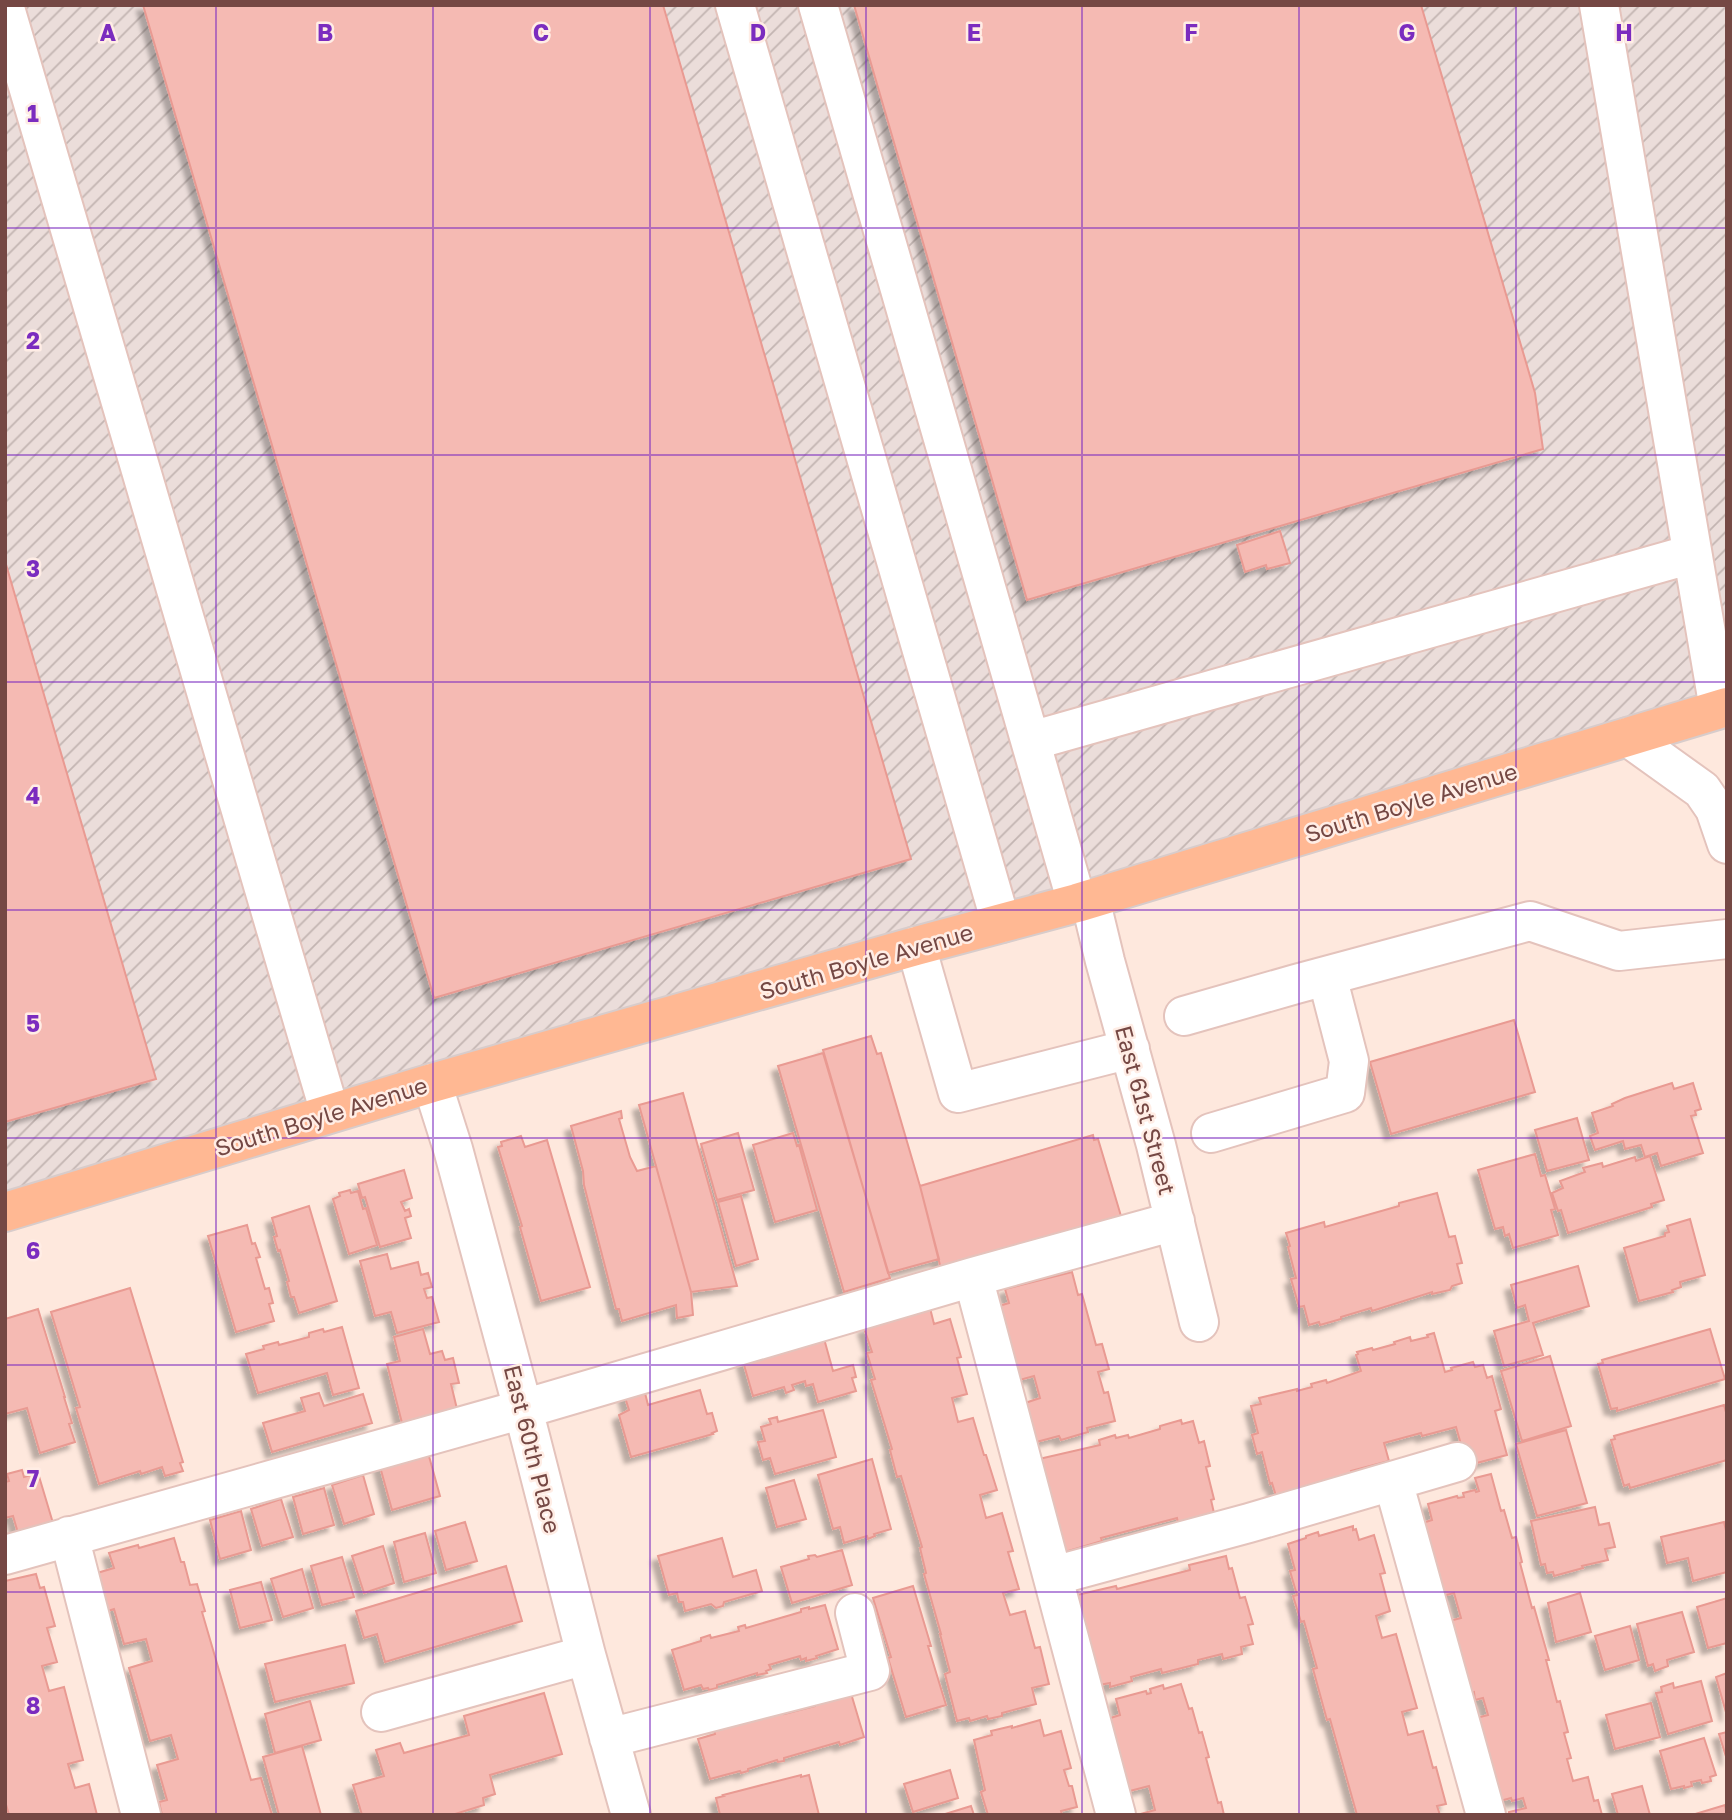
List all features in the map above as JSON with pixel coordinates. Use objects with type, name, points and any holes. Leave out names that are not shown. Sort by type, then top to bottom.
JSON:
[{"type":"main road","name":"South Boyle Avenue","points":[[5,1212],[432,1083],[1083,901],[1723,708]]},
{"type":"street","points":[[735,5],[1001,923]]},
{"type":"street","name":"East 61st Street","points":[[818,5],[1031,741],[1105,961],[1175,1221],[1199,1322]]},
{"type":"street","points":[[1599,5],[1692,554],[1723,708]]},
{"type":"street","points":[[5,8],[330,1113]]},
{"type":"street","points":[[1031,741],[1692,554]]},
{"type":"street","points":[[1628,737],[1702,790],[1716,809],[1727,844]]},
{"type":"street","points":[[1184,1016],[1530,921],[1619,951],[1727,939]]},
{"type":"street","points":[[916,946],[958,1093],[1130,1049]]},
{"type":"street","points":[[1211,1133],[1345,1093],[1349,1061],[1327,976]]},
{"type":"street","name":"East 60th Place","points":[[432,1083],[453,1149],[586,1656],[631,1815]]},
{"type":"street","points":[[5,1555],[1175,1221]]},
{"type":"street","points":[[973,1277],[1116,1815]]},
{"type":"street","points":[[1052,1576],[1249,1523],[1457,1462]]},
{"type":"street","points":[[1393,1481],[1486,1815]]},
{"type":"street","points":[[69,1536],[141,1815]]},
{"type":"street","points":[[609,1738],[870,1671],[855,1613]]},
{"type":"street","points":[[381,1712],[586,1656]]},
{"type":"shaded area","points":[[5,5],[1727,5],[1727,714],[5,1212]]},
{"type":"building","points":[[143,5],[663,5],[911,859],[434,998]]},
{"type":"building","points":[[854,5],[1421,5],[1535,393],[1543,449],[1027,600]]},
{"type":"building","points":[[1280,531],[1290,563],[1267,569],[1266,565],[1245,572],[1237,545]]},
{"type":"building","points":[[5,561],[156,1079],[5,1122]]},
{"type":"building","points":[[1514,1020],[1535,1092],[1391,1134],[1370,1062]]},
{"type":"building","points":[[871,1036],[877,1054],[881,1053],[939,1259],[888,1273],[823,1050]]},
{"type":"building","points":[[823,1053],[890,1278],[844,1292],[778,1066]]},
{"type":"building","points":[[1672,1083],[1674,1089],[1693,1083],[1701,1109],[1691,1116],[1703,1153],[1661,1166],[1657,1153],[1645,1157],[1641,1145],[1625,1149],[1623,1141],[1595,1150],[1590,1136],[1598,1133],[1592,1113],[1613,1106],[1612,1104],[1625,1098]]},
{"type":"building","points":[[683,1093],[737,1286],[691,1292],[639,1105]]},
{"type":"building","points":[[621,1111],[622,1118],[619,1119],[637,1171],[656,1166],[691,1292],[693,1315],[677,1318],[676,1305],[622,1321],[619,1309],[616,1309],[571,1126]]},
{"type":"building","points":[[1577,1118],[1589,1160],[1547,1171],[1535,1130]]},
{"type":"building","points":[[738,1133],[754,1190],[717,1200],[701,1144]]},
{"type":"building","points":[[793,1133],[797,1146],[799,1145],[817,1210],[775,1222],[753,1145]]},
{"type":"building","points":[[1093,1135],[1094,1140],[1098,1139],[1121,1216],[941,1269],[920,1186]]},
{"type":"building","points":[[521,1136],[525,1147],[547,1140],[590,1287],[541,1301],[498,1147],[502,1146],[501,1142]]},
{"type":"building","points":[[1535,1154],[1541,1176],[1545,1175],[1555,1209],[1551,1210],[1558,1235],[1513,1248],[1509,1234],[1505,1236],[1503,1227],[1495,1229],[1478,1170]]},
{"type":"building","points":[[1650,1156],[1664,1200],[1651,1204],[1652,1207],[1568,1233],[1552,1193],[1563,1188],[1560,1181],[1585,1172],[1583,1168],[1602,1163],[1603,1167],[1635,1157],[1636,1161]]},
{"type":"building","points":[[404,1170],[412,1198],[401,1202],[405,1211],[409,1209],[411,1216],[405,1218],[411,1238],[380,1247],[365,1197],[362,1198],[358,1184]]},
{"type":"building","points":[[350,1190],[351,1193],[358,1191],[377,1245],[349,1254],[333,1199],[340,1196],[339,1193]]},
{"type":"building","points":[[1437,1193],[1449,1237],[1455,1236],[1462,1263],[1457,1264],[1462,1283],[1452,1286],[1450,1290],[1432,1292],[1372,1311],[1371,1308],[1320,1325],[1319,1322],[1309,1325],[1304,1306],[1299,1307],[1291,1279],[1296,1278],[1286,1233],[1324,1222],[1325,1227]]},
{"type":"building","points":[[741,1196],[758,1259],[736,1266],[718,1202]]},
{"type":"building","points":[[309,1206],[337,1301],[299,1313],[294,1297],[291,1297],[287,1282],[289,1281],[274,1237],[277,1236],[272,1218]]},
{"type":"building","points":[[1690,1219],[1705,1275],[1680,1282],[1681,1287],[1672,1290],[1673,1292],[1639,1301],[1624,1248],[1665,1236],[1665,1233],[1669,1232],[1667,1226]]},
{"type":"building","points":[[247,1225],[252,1244],[255,1243],[260,1257],[256,1258],[265,1289],[269,1288],[273,1303],[269,1304],[274,1321],[236,1332],[208,1236]]},
{"type":"building","points":[[387,1254],[391,1269],[418,1262],[421,1275],[428,1273],[432,1287],[424,1289],[427,1298],[432,1297],[439,1322],[397,1333],[391,1312],[375,1316],[360,1261]]},
{"type":"building","points":[[1578,1266],[1589,1306],[1533,1323],[1543,1355],[1504,1366],[1494,1331],[1529,1321],[1525,1305],[1517,1308],[1511,1285]]},
{"type":"building","points":[[1072,1272],[1078,1295],[1082,1294],[1096,1345],[1102,1344],[1109,1369],[1098,1372],[1104,1393],[1108,1392],[1115,1421],[1087,1428],[1088,1432],[1061,1440],[1059,1436],[1029,1444],[1019,1405],[1040,1398],[1034,1376],[1012,1382],[992,1308],[1009,1303],[1005,1289]]},
{"type":"building","points":[[130,1288],[183,1462],[180,1463],[183,1471],[165,1476],[162,1467],[99,1484],[76,1408],[80,1407],[51,1312]]},
{"type":"building","points":[[930,1308],[934,1324],[950,1319],[961,1357],[957,1358],[967,1394],[952,1398],[958,1422],[973,1418],[997,1490],[980,1495],[986,1518],[1002,1513],[1013,1551],[1008,1552],[1019,1589],[1003,1593],[1010,1615],[1025,1611],[1035,1648],[1040,1647],[1049,1684],[1032,1688],[1036,1704],[988,1719],[987,1716],[970,1721],[969,1718],[957,1721],[945,1674],[950,1672],[924,1574],[922,1547],[901,1476],[897,1477],[890,1450],[892,1449],[871,1380],[875,1379],[867,1353],[872,1352],[864,1328]]},
{"type":"building","points":[[38,1309],[65,1397],[75,1442],[40,1453],[27,1408],[5,1414],[5,1319]]},
{"type":"building","points":[[342,1327],[359,1388],[333,1395],[327,1373],[258,1393],[246,1354],[264,1349],[263,1346],[309,1337],[309,1333],[323,1329],[324,1332]]},
{"type":"building","points":[[423,1329],[430,1354],[442,1351],[445,1360],[453,1358],[459,1383],[451,1384],[457,1409],[402,1423],[387,1364],[400,1361],[394,1337]]},
{"type":"building","points":[[1710,1329],[1725,1379],[1617,1411],[1617,1408],[1611,1409],[1598,1364],[1603,1363],[1602,1360]]},
{"type":"building","points":[[1434,1333],[1445,1372],[1473,1362],[1475,1367],[1483,1365],[1487,1378],[1492,1376],[1501,1409],[1495,1411],[1507,1455],[1469,1465],[1456,1427],[1422,1436],[1421,1433],[1384,1443],[1389,1461],[1351,1471],[1352,1476],[1276,1496],[1262,1452],[1257,1454],[1252,1435],[1258,1433],[1251,1406],[1261,1404],[1259,1398],[1297,1391],[1312,1387],[1311,1384],[1326,1380],[1327,1383],[1361,1371],[1357,1352],[1395,1344],[1394,1342],[1410,1337],[1411,1341],[1428,1337],[1427,1335]]},
{"type":"building","points":[[823,1335],[833,1371],[853,1365],[856,1377],[852,1378],[856,1391],[818,1402],[813,1384],[806,1386],[805,1381],[792,1385],[794,1390],[786,1393],[784,1387],[753,1396],[742,1358]]},
{"type":"building","points":[[1550,1356],[1571,1426],[1522,1441],[1501,1371]]},
{"type":"building","points":[[643,1385],[648,1405],[700,1390],[707,1414],[712,1413],[717,1431],[631,1457],[619,1415],[629,1410],[623,1391]]},
{"type":"building","points":[[319,1393],[324,1406],[363,1394],[372,1423],[272,1452],[263,1423],[305,1411],[301,1398]]},
{"type":"building","points":[[1724,1405],[1727,1416],[1727,1460],[1630,1488],[1629,1484],[1624,1486],[1611,1440],[1615,1439],[1614,1436]]},
{"type":"building","points":[[823,1410],[836,1457],[775,1474],[770,1458],[763,1460],[758,1442],[765,1441],[761,1427],[771,1424],[769,1419],[777,1417],[778,1422]]},
{"type":"building","points":[[1181,1420],[1182,1424],[1193,1421],[1199,1443],[1204,1441],[1210,1466],[1206,1467],[1214,1499],[1211,1500],[1214,1513],[1178,1523],[1177,1518],[1101,1538],[1102,1541],[1065,1552],[1039,1459],[1100,1445],[1099,1440],[1115,1435],[1116,1438],[1128,1435],[1129,1438]]},
{"type":"building","points":[[1566,1430],[1587,1503],[1537,1516],[1516,1444]]},
{"type":"building","points":[[427,1449],[440,1496],[392,1510],[379,1463]]},
{"type":"building","points":[[872,1459],[891,1529],[874,1534],[875,1536],[868,1539],[867,1536],[844,1543],[840,1527],[833,1529],[818,1475]]},
{"type":"building","points":[[22,1470],[24,1477],[38,1473],[53,1523],[18,1533],[13,1516],[5,1518],[5,1482],[9,1481],[7,1474]]},
{"type":"building","points":[[1491,1474],[1501,1511],[1504,1510],[1512,1538],[1516,1537],[1522,1562],[1520,1563],[1549,1660],[1546,1660],[1557,1702],[1560,1701],[1568,1732],[1564,1733],[1571,1758],[1567,1759],[1573,1781],[1588,1777],[1594,1801],[1598,1800],[1602,1815],[1509,1815],[1509,1812],[1526,1808],[1523,1798],[1500,1801],[1472,1719],[1488,1715],[1483,1698],[1475,1700],[1474,1692],[1465,1695],[1445,1622],[1461,1618],[1454,1593],[1439,1597],[1416,1525],[1432,1520],[1428,1504],[1457,1496],[1464,1497],[1463,1493],[1479,1491],[1475,1478]]},
{"type":"building","points":[[363,1475],[374,1514],[344,1524],[332,1485]]},
{"type":"building","points":[[794,1480],[806,1519],[777,1527],[766,1488]]},
{"type":"building","points":[[324,1488],[334,1525],[303,1534],[293,1497]]},
{"type":"building","points":[[281,1499],[293,1537],[262,1546],[251,1509]]},
{"type":"building","points":[[1595,1507],[1599,1525],[1609,1523],[1615,1547],[1605,1549],[1608,1560],[1554,1576],[1553,1572],[1547,1573],[1545,1564],[1541,1565],[1531,1521]]},
{"type":"building","points":[[241,1511],[251,1550],[220,1559],[210,1520]]},
{"type":"building","points":[[465,1522],[477,1561],[446,1570],[435,1531]]},
{"type":"building","points":[[1724,1522],[1727,1535],[1727,1572],[1693,1581],[1688,1558],[1667,1563],[1661,1537]]},
{"type":"building","points":[[1353,1526],[1359,1540],[1374,1535],[1385,1573],[1380,1574],[1390,1611],[1376,1616],[1382,1638],[1396,1634],[1417,1708],[1402,1712],[1408,1735],[1423,1731],[1446,1804],[1437,1806],[1440,1815],[1357,1815],[1330,1719],[1327,1720],[1313,1669],[1317,1668],[1304,1621],[1301,1622],[1293,1596],[1297,1595],[1290,1571],[1295,1570],[1288,1544],[1318,1532],[1319,1536]]},
{"type":"building","points":[[425,1533],[436,1573],[404,1582],[394,1542]]},
{"type":"building","points":[[174,1538],[190,1585],[197,1584],[205,1611],[202,1612],[251,1780],[261,1778],[272,1815],[162,1815],[159,1802],[167,1800],[157,1765],[178,1759],[171,1735],[150,1741],[129,1668],[152,1661],[146,1639],[124,1644],[114,1609],[108,1611],[97,1573],[114,1568],[109,1553]]},
{"type":"building","points":[[722,1538],[733,1577],[756,1570],[762,1591],[724,1602],[723,1606],[716,1608],[711,1604],[685,1611],[677,1593],[669,1595],[658,1556]]},
{"type":"building","points":[[383,1546],[394,1583],[364,1593],[352,1556]]},
{"type":"building","points":[[842,1550],[852,1585],[792,1603],[781,1567],[809,1559],[808,1556],[817,1557]]},
{"type":"building","points":[[1226,1556],[1240,1598],[1245,1597],[1253,1624],[1248,1625],[1253,1644],[1241,1647],[1242,1654],[1223,1659],[1222,1654],[1198,1660],[1198,1664],[1162,1673],[1161,1669],[1131,1677],[1132,1681],[1110,1687],[1110,1683],[1099,1685],[1077,1595],[1116,1586],[1117,1589],[1190,1570],[1189,1565]]},
{"type":"building","points":[[342,1557],[354,1597],[322,1605],[311,1566]]},
{"type":"building","points":[[506,1566],[522,1621],[385,1662],[377,1634],[364,1638],[356,1611]]},
{"type":"building","points":[[302,1569],[313,1608],[283,1617],[271,1579]]},
{"type":"building","points":[[36,1574],[40,1588],[44,1587],[55,1626],[47,1628],[57,1662],[42,1666],[49,1691],[64,1687],[83,1760],[68,1764],[75,1788],[89,1784],[97,1815],[9,1815],[5,1801],[5,1581]]},
{"type":"building","points":[[261,1582],[272,1620],[240,1628],[230,1590]]},
{"type":"building","points":[[913,1586],[946,1705],[906,1717],[873,1598]]},
{"type":"building","points":[[1580,1593],[1591,1632],[1556,1642],[1548,1603]]},
{"type":"building","points":[[1727,1598],[1727,1643],[1708,1648],[1697,1607]]},
{"type":"building","points":[[825,1605],[838,1649],[806,1661],[806,1658],[801,1660],[800,1656],[769,1665],[771,1669],[766,1671],[767,1673],[757,1673],[717,1685],[717,1688],[703,1689],[701,1685],[684,1690],[672,1650],[701,1641],[701,1638],[710,1635],[711,1638],[739,1631],[738,1627],[745,1625],[746,1628],[801,1612],[801,1609]]},
{"type":"building","points":[[1682,1612],[1694,1652],[1667,1660],[1668,1666],[1655,1671],[1653,1664],[1648,1666],[1637,1624]]},
{"type":"building","points":[[1630,1626],[1639,1660],[1605,1670],[1595,1636]]},
{"type":"building","points":[[345,1645],[354,1683],[275,1702],[265,1664]]},
{"type":"building","points":[[1727,1673],[1727,1716],[1716,1677]]},
{"type":"building","points":[[1701,1681],[1712,1721],[1668,1734],[1656,1693],[1662,1692],[1661,1687],[1673,1683],[1674,1688]]},
{"type":"building","points":[[1181,1684],[1199,1733],[1202,1732],[1209,1757],[1206,1758],[1218,1803],[1221,1802],[1224,1815],[1137,1815],[1155,1810],[1149,1786],[1126,1792],[1104,1720],[1120,1715],[1116,1699],[1146,1691],[1147,1694],[1151,1693],[1150,1689],[1163,1685],[1164,1689]]},
{"type":"building","points":[[850,1690],[864,1737],[784,1758],[784,1761],[777,1760],[741,1773],[740,1771],[710,1779],[698,1739],[715,1734],[714,1730],[782,1710],[784,1714],[815,1706],[814,1700]]},
{"type":"building","points":[[544,1693],[562,1754],[490,1775],[495,1794],[483,1798],[484,1805],[452,1815],[362,1815],[353,1785],[384,1776],[376,1750],[400,1743],[404,1753],[469,1735],[464,1716]]},
{"type":"building","points":[[310,1701],[321,1740],[275,1753],[265,1714]]},
{"type":"building","points":[[1651,1703],[1660,1737],[1615,1749],[1606,1715]]},
{"type":"building","points":[[1040,1720],[1044,1736],[1061,1731],[1071,1768],[1064,1770],[1069,1786],[1072,1786],[1077,1807],[1061,1811],[1062,1815],[988,1815],[981,1792],[985,1790],[974,1740],[992,1735],[991,1731]]},
{"type":"building","points":[[1727,1732],[1727,1760],[1719,1734]]},
{"type":"building","points":[[1704,1738],[1716,1775],[1710,1777],[1711,1781],[1691,1782],[1692,1786],[1671,1789],[1660,1751]]},
{"type":"building","points":[[302,1746],[321,1815],[279,1815],[263,1757]]},
{"type":"building","points":[[950,1770],[958,1798],[913,1812],[904,1784]]},
{"type":"building","points":[[809,1775],[819,1815],[720,1815],[716,1798]]},
{"type":"building","points":[[1642,1786],[1650,1815],[1618,1815],[1612,1794]]},
{"type":"building","points":[[1725,1805],[1727,1815],[1692,1815]]},
{"type":"building","points":[[971,1806],[974,1815],[942,1815]]}]
